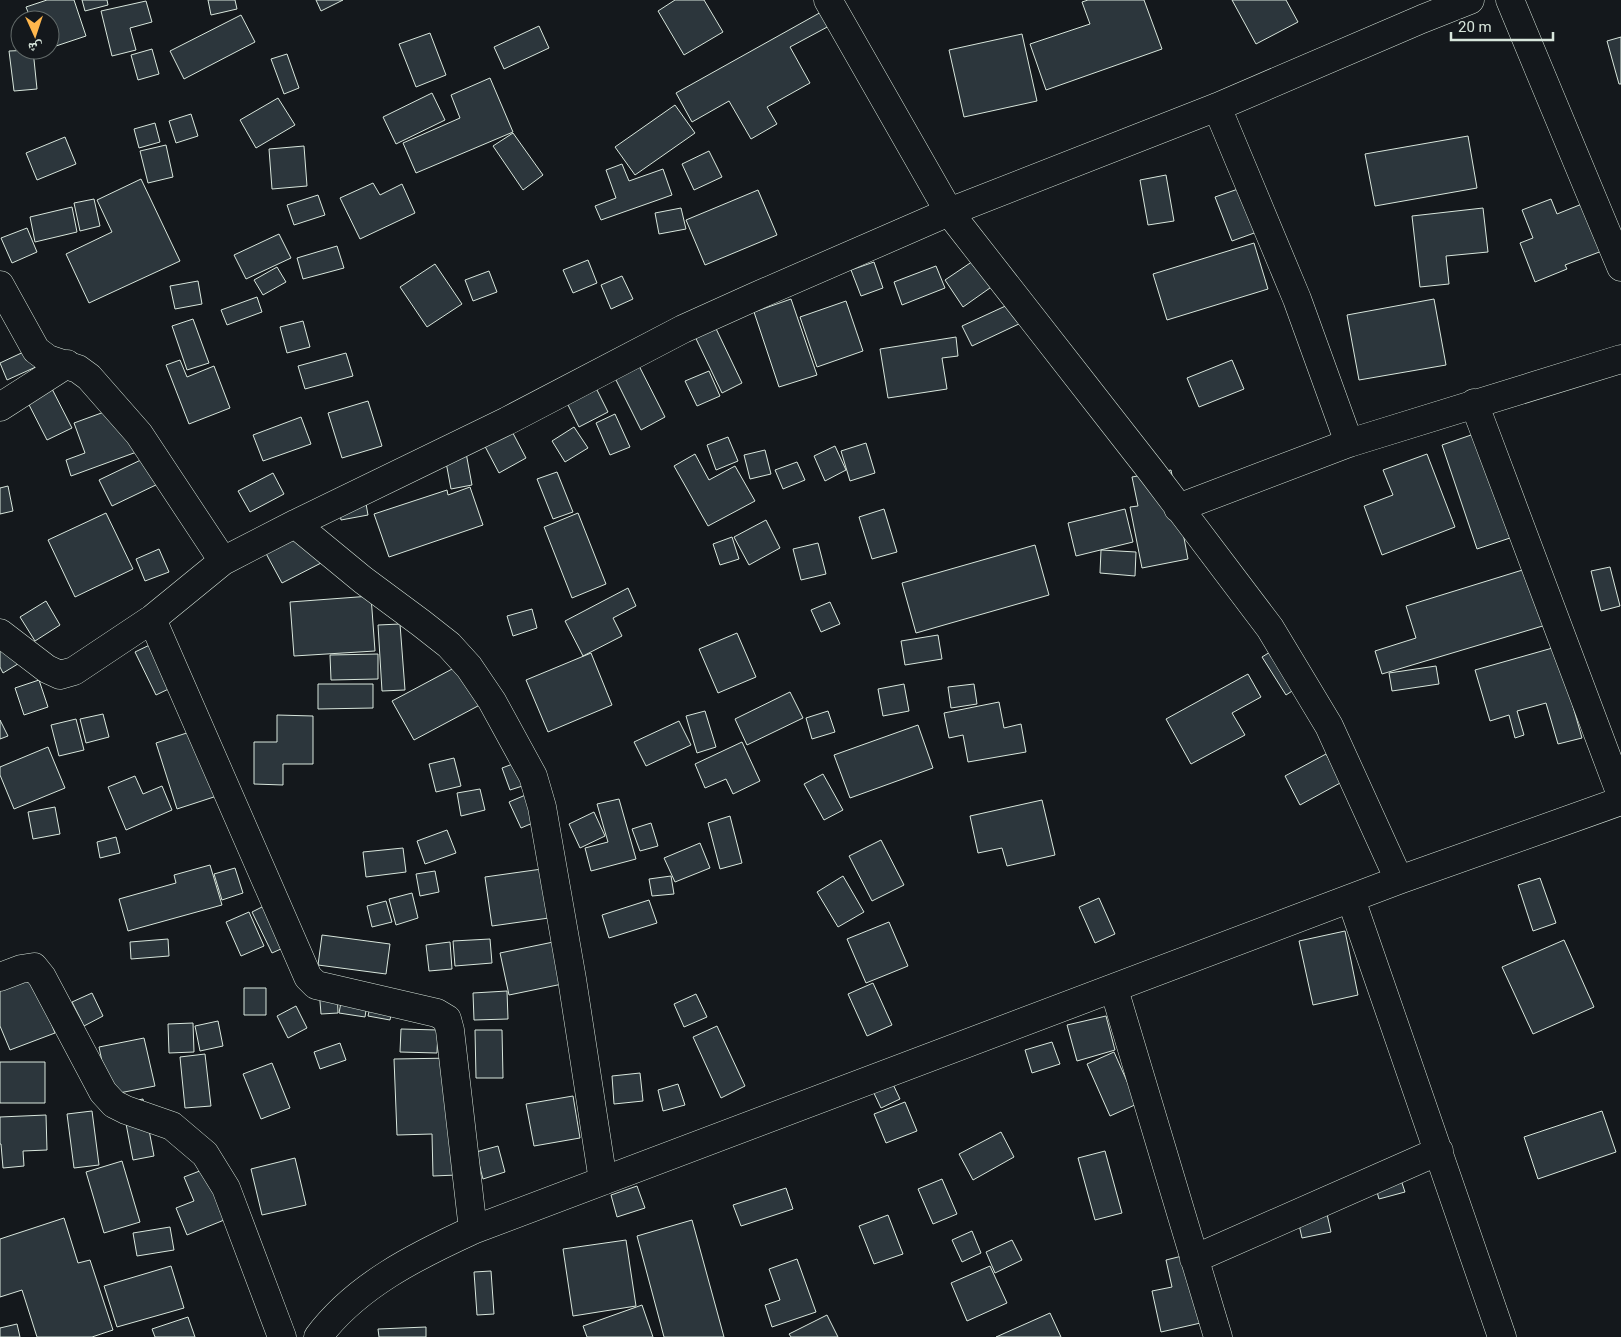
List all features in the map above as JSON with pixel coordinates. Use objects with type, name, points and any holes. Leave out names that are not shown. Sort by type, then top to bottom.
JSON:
[{"type":"street","points":[[828,0],[948,212],[1152,472],[1270,628],[1324,718],[1399,880]]},
{"type":"street","points":[[0,634],[47,669],[60,675],[74,671],[152,619],[223,561],[294,524],[507,421],[683,329],[754,296],[948,212],[1217,107],[1419,9],[1470,0]]},
{"type":"street","points":[[1510,0],[1621,267]]},
{"type":"street","points":[[1217,107],[1296,299],[1349,443]]},
{"type":"street","points":[[0,285],[36,350],[48,358],[78,369],[89,377],[139,434],[223,561]]},
{"type":"street","points":[[1178,508],[1349,443],[1621,359]]},
{"type":"street","points":[[0,407],[67,364]]},
{"type":"street","points":[[1474,404],[1621,795]]},
{"type":"street","points":[[294,524],[363,580],[449,645],[469,667],[492,701],[533,776],[542,807],[571,970],[603,1181]]},
{"type":"street","points":[[152,619],[308,977],[316,985],[438,1013],[447,1019],[450,1030],[473,1230]]},
{"type":"street","points":[[318,1337],[349,1304],[398,1268],[434,1248],[473,1230],[1399,880],[1621,801]]},
{"type":"street","points":[[1351,899],[1502,1337]]},
{"type":"street","points":[[0,977],[34,967],[42,976],[103,1092],[114,1104],[126,1110],[172,1126],[205,1154],[226,1188],[282,1337]]},
{"type":"street","points":[[1114,989],[1218,1337]]},
{"type":"street","points":[[1194,1259],[1438,1151]]},
{"type":"building","points":[[47,0],[74,0],[86,36],[60,45],[60,10],[27,10],[26,7]]},
{"type":"building","points":[[82,0],[107,0],[108,5],[85,11]]},
{"type":"building","points":[[208,0],[235,0],[237,9],[211,15]]},
{"type":"building","points":[[316,0],[343,0],[321,11]]},
{"type":"building","points":[[675,0],[704,0],[723,32],[684,55],[658,11]]},
{"type":"building","points":[[1088,0],[1144,0],[1162,49],[1046,90],[1030,44],[1090,24],[1082,2]]},
{"type":"building","points":[[1232,0],[1286,0],[1298,22],[1256,44]]},
{"type":"building","points":[[146,1],[152,22],[130,28],[136,50],[112,56],[101,11]]},
{"type":"building","points":[[823,11],[831,25],[790,47],[810,83],[767,107],[777,124],[751,139],[729,101],[692,122],[676,93]]},
{"type":"building","points":[[241,15],[255,42],[184,79],[170,51]]},
{"type":"building","points":[[539,26],[549,48],[504,69],[494,47]]},
{"type":"building","points":[[430,33],[446,75],[416,87],[399,44]]},
{"type":"building","points":[[1022,34],[1037,101],[964,117],[949,50]]},
{"type":"building","points":[[1621,37],[1621,84],[1619,84],[1607,41]]},
{"type":"building","points":[[152,49],[159,74],[138,80],[131,55]]},
{"type":"building","points":[[287,54],[299,88],[284,94],[271,59]]},
{"type":"building","points":[[10,60],[34,60],[37,89],[14,91]]},
{"type":"building","points":[[490,78],[513,132],[416,173],[403,143],[460,118],[451,95]]},
{"type":"building","points":[[432,93],[445,120],[396,144],[383,117]]},
{"type":"building","points":[[278,98],[295,125],[256,148],[240,120]]},
{"type":"building","points":[[675,105],[695,133],[635,175],[615,147]]},
{"type":"building","points":[[191,114],[198,136],[176,143],[169,121]]},
{"type":"building","points":[[155,123],[160,142],[139,148],[134,129]]},
{"type":"building","points":[[513,133],[543,175],[523,190],[493,146]]},
{"type":"building","points":[[1468,136],[1477,188],[1375,206],[1365,154]]},
{"type":"building","points":[[65,137],[76,164],[37,180],[26,153]]},
{"type":"building","points":[[166,145],[173,177],[148,183],[140,151]]},
{"type":"building","points":[[304,146],[307,186],[272,189],[269,149]]},
{"type":"building","points":[[709,151],[722,177],[694,190],[682,164]]},
{"type":"building","points":[[622,164],[629,181],[663,169],[672,195],[601,220],[595,206],[616,198],[606,170]]},
{"type":"building","points":[[1166,175],[1174,221],[1148,225],[1140,180]]},
{"type":"building","points":[[141,179],[180,261],[89,303],[66,254],[112,232],[97,200]]},
{"type":"building","points":[[373,183],[380,195],[402,184],[415,213],[360,239],[340,198]]},
{"type":"building","points":[[1241,188],[1257,232],[1232,241],[1215,197]]},
{"type":"building","points":[[758,190],[777,235],[705,265],[686,220]]},
{"type":"building","points":[[318,195],[325,215],[294,225],[287,205]]},
{"type":"building","points":[[94,199],[100,226],[80,231],[74,203]]},
{"type":"building","points":[[1551,199],[1557,214],[1582,204],[1602,251],[1565,265],[1567,269],[1535,282],[1520,243],[1533,238],[1522,210]]},
{"type":"building","points":[[72,207],[77,232],[35,242],[30,217]]},
{"type":"building","points":[[681,208],[686,229],[659,234],[655,213]]},
{"type":"building","points":[[1483,208],[1488,252],[1446,256],[1449,284],[1420,287],[1412,216]]},
{"type":"building","points":[[27,228],[37,252],[12,263],[1,238]]},
{"type":"building","points":[[279,234],[291,258],[246,279],[234,255]]},
{"type":"building","points":[[1254,243],[1268,289],[1167,320],[1153,274]]},
{"type":"building","points":[[337,246],[344,268],[303,279],[297,258]]},
{"type":"building","points":[[979,257],[997,283],[963,307],[945,280]]},
{"type":"building","points":[[588,260],[597,283],[573,293],[563,270]]},
{"type":"building","points":[[874,262],[883,288],[861,296],[851,270]]},
{"type":"building","points":[[435,264],[462,304],[427,327],[400,287]]},
{"type":"building","points":[[936,266],[945,288],[902,305],[894,282]]},
{"type":"building","points":[[277,267],[286,282],[263,295],[254,280]]},
{"type":"building","points":[[489,271],[497,292],[473,301],[465,280]]},
{"type":"building","points":[[622,276],[633,299],[611,309],[601,285]]},
{"type":"building","points":[[198,281],[202,304],[175,309],[170,286]]},
{"type":"building","points":[[257,297],[262,312],[227,325],[221,310]]},
{"type":"building","points":[[791,299],[817,375],[779,387],[754,312]]},
{"type":"building","points":[[1434,299],[1446,365],[1359,380],[1347,315]]},
{"type":"building","points":[[846,301],[863,351],[817,367],[800,317]]},
{"type":"building","points":[[1012,303],[1021,323],[972,346],[962,326]]},
{"type":"building","points":[[709,314],[742,383],[722,393],[689,324]]},
{"type":"building","points":[[193,319],[209,363],[187,370],[172,326]]},
{"type":"building","points":[[303,321],[310,347],[287,353],[280,327]]},
{"type":"building","points":[[956,337],[958,356],[942,358],[947,389],[888,398],[880,349]]},
{"type":"building","points":[[30,349],[38,366],[7,380],[0,363]]},
{"type":"building","points":[[346,353],[353,376],[305,389],[298,366]]},
{"type":"building","points":[[634,356],[665,417],[641,430],[610,368]]},
{"type":"building","points":[[180,360],[187,377],[214,366],[230,408],[189,424],[166,365]]},
{"type":"building","points":[[1232,360],[1244,389],[1199,407],[1187,378]]},
{"type":"building","points":[[709,371],[720,396],[697,406],[685,381]]},
{"type":"building","points":[[49,383],[72,428],[47,440],[24,395]]},
{"type":"building","points":[[595,386],[608,412],[579,427],[566,401]]},
{"type":"building","points":[[368,401],[382,446],[342,458],[328,413]]},
{"type":"building","points":[[115,408],[153,446],[71,476],[66,460],[85,453],[74,423]]},
{"type":"building","points":[[615,414],[630,447],[610,455],[596,423]]},
{"type":"building","points":[[301,417],[311,444],[263,461],[253,435]]},
{"type":"building","points":[[506,420],[526,458],[499,473],[479,435]]},
{"type":"building","points":[[574,427],[588,448],[565,462],[552,441]]},
{"type":"building","points":[[1477,433],[1513,537],[1477,549],[1442,445]]},
{"type":"building","points":[[728,437],[738,461],[716,470],[707,445]]},
{"type":"building","points":[[464,442],[472,485],[451,489],[443,446]]},
{"type":"building","points":[[866,443],[875,473],[850,481],[841,451]]},
{"type":"building","points":[[835,446],[846,470],[825,481],[814,456]]},
{"type":"building","points":[[765,450],[771,474],[750,479],[744,455]]},
{"type":"building","points":[[695,454],[709,480],[735,466],[755,501],[708,526],[674,466]]},
{"type":"building","points":[[1427,454],[1455,527],[1382,555],[1364,506],[1393,495],[1383,470]]},
{"type":"building","points":[[147,457],[160,483],[112,506],[99,480]]},
{"type":"building","points":[[797,462],[805,480],[783,489],[775,470]]},
{"type":"building","points":[[1171,470],[1188,559],[1142,568],[1130,507],[1138,506],[1132,477]]},
{"type":"building","points":[[557,472],[573,512],[553,519],[537,479]]},
{"type":"building","points":[[273,473],[284,494],[250,512],[238,491]]},
{"type":"building","points":[[8,486],[13,511],[0,514],[0,488]]},
{"type":"building","points":[[470,487],[483,525],[389,557],[374,514],[447,490],[448,495]]},
{"type":"building","points":[[365,498],[368,515],[341,520],[338,503]]},
{"type":"building","points":[[884,509],[897,552],[872,559],[859,517]]},
{"type":"building","points":[[1125,509],[1133,542],[1076,556],[1068,523]]},
{"type":"building","points":[[298,512],[325,561],[282,583],[256,535]]},
{"type":"building","points":[[106,513],[133,569],[75,597],[48,540]]},
{"type":"building","points":[[578,513],[606,584],[572,598],[544,527]]},
{"type":"building","points":[[766,520],[780,548],[749,565],[734,537]]},
{"type":"building","points":[[732,537],[739,559],[720,565],[713,544]]},
{"type":"building","points":[[818,543],[826,574],[801,580],[793,549]]},
{"type":"building","points":[[1035,545],[1049,595],[916,633],[902,583]]},
{"type":"building","points":[[159,549],[169,572],[145,581],[136,559]]},
{"type":"building","points":[[1101,550],[1136,552],[1135,576],[1100,573]]},
{"type":"building","points":[[1610,567],[1620,606],[1601,611],[1591,571]]},
{"type":"building","points":[[1529,568],[1546,625],[1382,674],[1375,651],[1416,638],[1406,606]]},
{"type":"building","points":[[628,588],[636,606],[613,618],[622,636],[583,656],[565,621]]},
{"type":"building","points":[[371,596],[375,651],[294,656],[290,602]]},
{"type":"building","points":[[46,601],[60,625],[35,641],[20,617]]},
{"type":"building","points":[[830,602],[840,624],[821,632],[811,610]]},
{"type":"building","points":[[532,609],[537,628],[513,636],[507,616]]},
{"type":"building","points":[[400,624],[405,690],[382,691],[378,625]]},
{"type":"building","points":[[737,633],[756,677],[718,693],[699,649]]},
{"type":"building","points":[[938,635],[942,659],[905,665],[901,641]]},
{"type":"building","points":[[160,640],[181,683],[156,695],[135,652]]},
{"type":"building","points":[[0,644],[26,659],[3,673],[0,667]]},
{"type":"building","points":[[1280,646],[1303,684],[1286,695],[1262,657]]},
{"type":"building","points":[[1556,647],[1582,738],[1558,744],[1546,703],[1517,711],[1524,735],[1515,738],[1509,715],[1490,721],[1475,670]]},
{"type":"building","points":[[591,653],[612,705],[548,732],[526,680]]},
{"type":"building","points":[[378,654],[378,679],[331,680],[330,655]]},
{"type":"building","points":[[469,660],[491,699],[414,740],[392,701]]},
{"type":"building","points":[[1436,666],[1439,684],[1392,691],[1389,673]]},
{"type":"building","points":[[1248,674],[1261,697],[1232,713],[1245,735],[1191,764],[1166,719]]},
{"type":"building","points":[[39,680],[48,707],[24,715],[15,688]]},
{"type":"building","points":[[318,684],[373,684],[373,708],[318,709]]},
{"type":"building","points":[[904,684],[909,711],[883,716],[878,689]]},
{"type":"building","points":[[974,684],[977,704],[951,708],[948,687]]},
{"type":"building","points":[[790,692],[803,718],[747,745],[735,719]]},
{"type":"building","points":[[999,702],[1004,728],[1021,724],[1026,752],[968,762],[963,735],[949,738],[944,713]]},
{"type":"building","points":[[705,711],[716,747],[697,753],[686,716]]},
{"type":"building","points":[[828,711],[835,732],[812,739],[806,718]]},
{"type":"building","points":[[103,714],[109,737],[86,743],[80,719]]},
{"type":"building","points":[[277,715],[313,716],[313,764],[283,764],[283,785],[254,784],[254,742],[277,742]]},
{"type":"building","points":[[76,719],[84,750],[59,756],[51,725]]},
{"type":"building","points":[[0,720],[8,736],[0,739]]},
{"type":"building","points":[[679,721],[691,745],[646,766],[634,742]]},
{"type":"building","points":[[918,725],[933,768],[850,798],[834,755]]},
{"type":"building","points":[[202,728],[223,794],[177,809],[156,743]]},
{"type":"building","points":[[742,742],[760,781],[733,794],[726,779],[705,788],[695,764]]},
{"type":"building","points":[[48,747],[65,788],[14,809],[0,775],[0,767]]},
{"type":"building","points":[[1326,754],[1342,782],[1300,805],[1285,776]]},
{"type":"building","points":[[454,758],[461,786],[436,792],[429,764]]},
{"type":"building","points":[[529,758],[538,781],[510,790],[502,768]]},
{"type":"building","points":[[823,774],[843,810],[824,820],[804,784]]},
{"type":"building","points":[[135,776],[143,794],[162,786],[172,810],[126,830],[108,787]]},
{"type":"building","points":[[480,789],[485,810],[461,816],[457,793]]},
{"type":"building","points":[[535,791],[547,817],[521,828],[509,802]]},
{"type":"building","points":[[619,799],[636,859],[591,871],[585,848],[608,842],[597,804]]},
{"type":"building","points":[[1042,800],[1055,855],[1007,866],[1002,848],[978,853],[970,816]]},
{"type":"building","points":[[55,807],[60,834],[33,839],[28,812]]},
{"type":"building","points":[[594,812],[605,836],[580,848],[569,824]]},
{"type":"building","points":[[730,816],[742,863],[720,869],[708,823]]},
{"type":"building","points":[[651,823],[658,846],[640,851],[632,829]]},
{"type":"building","points":[[447,830],[456,853],[425,864],[417,841]]},
{"type":"building","points":[[116,837],[120,853],[100,858],[97,842]]},
{"type":"building","points":[[881,840],[904,885],[872,901],[849,856]]},
{"type":"building","points":[[700,843],[710,868],[675,882],[664,858]]},
{"type":"building","points":[[403,848],[406,872],[366,877],[363,852]]},
{"type":"building","points":[[210,865],[222,905],[128,931],[119,899],[176,883],[174,875]]},
{"type":"building","points":[[556,867],[563,916],[492,926],[485,877]]},
{"type":"building","points":[[235,868],[243,893],[222,900],[214,874]]},
{"type":"building","points":[[435,871],[439,892],[420,896],[416,874]]},
{"type":"building","points":[[671,876],[674,894],[652,896],[649,879]]},
{"type":"building","points":[[843,876],[864,912],[838,927],[817,892]]},
{"type":"building","points":[[1540,878],[1556,923],[1533,931],[1518,885]]},
{"type":"building","points":[[412,893],[418,918],[396,925],[389,899]]},
{"type":"building","points":[[1099,898],[1115,934],[1095,943],[1079,907]]},
{"type":"building","points":[[649,900],[657,923],[609,938],[602,915]]},
{"type":"building","points":[[386,901],[392,922],[372,927],[367,906]]},
{"type":"building","points":[[272,902],[292,944],[272,953],[252,912]]},
{"type":"building","points":[[249,912],[264,946],[241,956],[226,922]]},
{"type":"building","points":[[889,922],[908,966],[866,983],[847,939]]},
{"type":"building","points":[[1345,931],[1358,995],[1313,1005],[1299,941]]},
{"type":"building","points":[[322,935],[390,944],[386,974],[318,965]]},
{"type":"building","points":[[168,939],[169,956],[131,959],[130,942]]},
{"type":"building","points":[[490,939],[492,963],[455,966],[453,941]]},
{"type":"building","points":[[563,940],[572,982],[509,995],[500,953]]},
{"type":"building","points":[[1564,940],[1594,1007],[1533,1034],[1502,967]]},
{"type":"building","points":[[450,942],[452,969],[429,971],[426,945]]},
{"type":"building","points":[[25,958],[55,1033],[10,1050],[0,1026],[0,968]]},
{"type":"building","points":[[873,983],[892,1025],[867,1036],[848,994]]},
{"type":"building","points":[[344,986],[369,991],[365,1017],[339,1013]]},
{"type":"building","points":[[244,988],[266,988],[266,1015],[244,1015]]},
{"type":"building","points":[[337,988],[338,1013],[321,1014],[319,989]]},
{"type":"building","points":[[374,989],[395,993],[390,1020],[368,1016]]},
{"type":"building","points":[[507,991],[508,1019],[474,1020],[473,993]]},
{"type":"building","points":[[92,993],[103,1016],[84,1026],[72,1002]]},
{"type":"building","points":[[696,994],[707,1017],[684,1027],[674,1004]]},
{"type":"building","points":[[296,1006],[307,1028],[288,1038],[277,1016]]},
{"type":"building","points":[[1106,1016],[1115,1050],[1077,1061],[1067,1025]]},
{"type":"building","points":[[218,1021],[223,1046],[200,1051],[195,1026]]},
{"type":"building","points":[[193,1023],[194,1052],[169,1053],[168,1024]]},
{"type":"building","points":[[717,1026],[745,1086],[721,1098],[693,1037]]},
{"type":"building","points":[[401,1029],[438,1030],[437,1053],[400,1052]]},
{"type":"building","points":[[475,1030],[502,1030],[503,1078],[476,1078]]},
{"type":"building","points":[[144,1038],[155,1086],[109,1095],[99,1047]]},
{"type":"building","points":[[1052,1042],[1060,1064],[1032,1073],[1025,1050]]},
{"type":"building","points":[[340,1043],[346,1060],[320,1069],[314,1052]]},
{"type":"building","points":[[1114,1052],[1137,1104],[1110,1116],[1087,1064]]},
{"type":"building","points":[[205,1054],[211,1106],[185,1108],[180,1057]]},
{"type":"building","points":[[454,1058],[457,1175],[433,1176],[432,1134],[397,1135],[394,1059]]},
{"type":"building","points":[[0,1062],[45,1062],[45,1103],[0,1103]]},
{"type":"building","points":[[272,1063],[290,1108],[261,1119],[243,1074]]},
{"type":"building","points":[[640,1073],[643,1101],[614,1104],[612,1076]]},
{"type":"building","points":[[891,1080],[900,1099],[881,1108],[872,1089]]},
{"type":"building","points":[[678,1084],[685,1105],[663,1111],[658,1090]]},
{"type":"building","points":[[573,1096],[580,1138],[534,1146],[526,1104]]},
{"type":"building","points":[[143,1099],[154,1156],[133,1160],[122,1103]]},
{"type":"building","points":[[905,1102],[917,1131],[886,1143],[874,1114]]},
{"type":"building","points":[[92,1111],[99,1165],[74,1168],[67,1114]]},
{"type":"building","points":[[1602,1111],[1616,1152],[1538,1179],[1524,1137]]},
{"type":"building","points":[[46,1115],[47,1150],[23,1151],[24,1166],[3,1168],[0,1144],[0,1117]]},
{"type":"building","points":[[1001,1132],[1014,1157],[973,1180],[959,1154]]},
{"type":"building","points":[[498,1146],[505,1172],[483,1179],[476,1152]]},
{"type":"building","points":[[1105,1151],[1122,1213],[1095,1220],[1078,1158]]},
{"type":"building","points":[[295,1158],[306,1205],[262,1215],[251,1169]]},
{"type":"building","points":[[122,1161],[140,1222],[104,1233],[86,1172]]},
{"type":"building","points":[[218,1164],[239,1214],[187,1235],[176,1208],[194,1201],[184,1177]]},
{"type":"building","points":[[1399,1174],[1405,1192],[1379,1199],[1374,1181]]},
{"type":"building","points":[[942,1179],[957,1214],[933,1224],[918,1189]]},
{"type":"building","points":[[637,1186],[645,1208],[617,1217],[611,1195]]},
{"type":"building","points":[[786,1188],[793,1209],[741,1226],[733,1205]]},
{"type":"building","points":[[1325,1205],[1331,1232],[1302,1238],[1296,1211]]},
{"type":"building","points":[[888,1215],[903,1254],[874,1264],[859,1226]]},
{"type":"building","points":[[64,1218],[78,1263],[90,1260],[113,1330],[92,1337],[37,1337],[22,1290],[0,1297],[0,1239]]},
{"type":"building","points":[[692,1220],[724,1337],[664,1337],[637,1236]]},
{"type":"building","points":[[170,1227],[174,1250],[137,1256],[133,1233]]},
{"type":"building","points":[[972,1231],[981,1253],[962,1262],[952,1240]]},
{"type":"building","points":[[626,1240],[636,1306],[573,1316],[563,1249]]},
{"type":"building","points":[[1012,1240],[1022,1260],[995,1273],[986,1252]]},
{"type":"building","points":[[1190,1254],[1205,1322],[1161,1332],[1152,1291],[1172,1287],[1166,1260]]},
{"type":"building","points":[[797,1259],[816,1312],[772,1327],[765,1305],[780,1300],[769,1269]]},
{"type":"building","points":[[171,1266],[184,1308],[117,1327],[104,1286]]},
{"type":"building","points":[[990,1266],[1007,1303],[967,1321],[951,1283]]},
{"type":"building","points":[[491,1271],[494,1314],[477,1315],[474,1272]]},
{"type":"building","points":[[642,1305],[653,1337],[587,1337],[583,1326]]},
{"type":"building","points":[[1050,1313],[1061,1337],[996,1337]]},
{"type":"building","points":[[827,1315],[838,1337],[791,1337],[789,1334]]},
{"type":"building","points":[[188,1317],[195,1337],[155,1337],[152,1329]]},
{"type":"building","points":[[17,1324],[20,1337],[0,1337],[0,1328]]},
{"type":"building","points":[[426,1327],[426,1337],[379,1337],[378,1329]]}]
